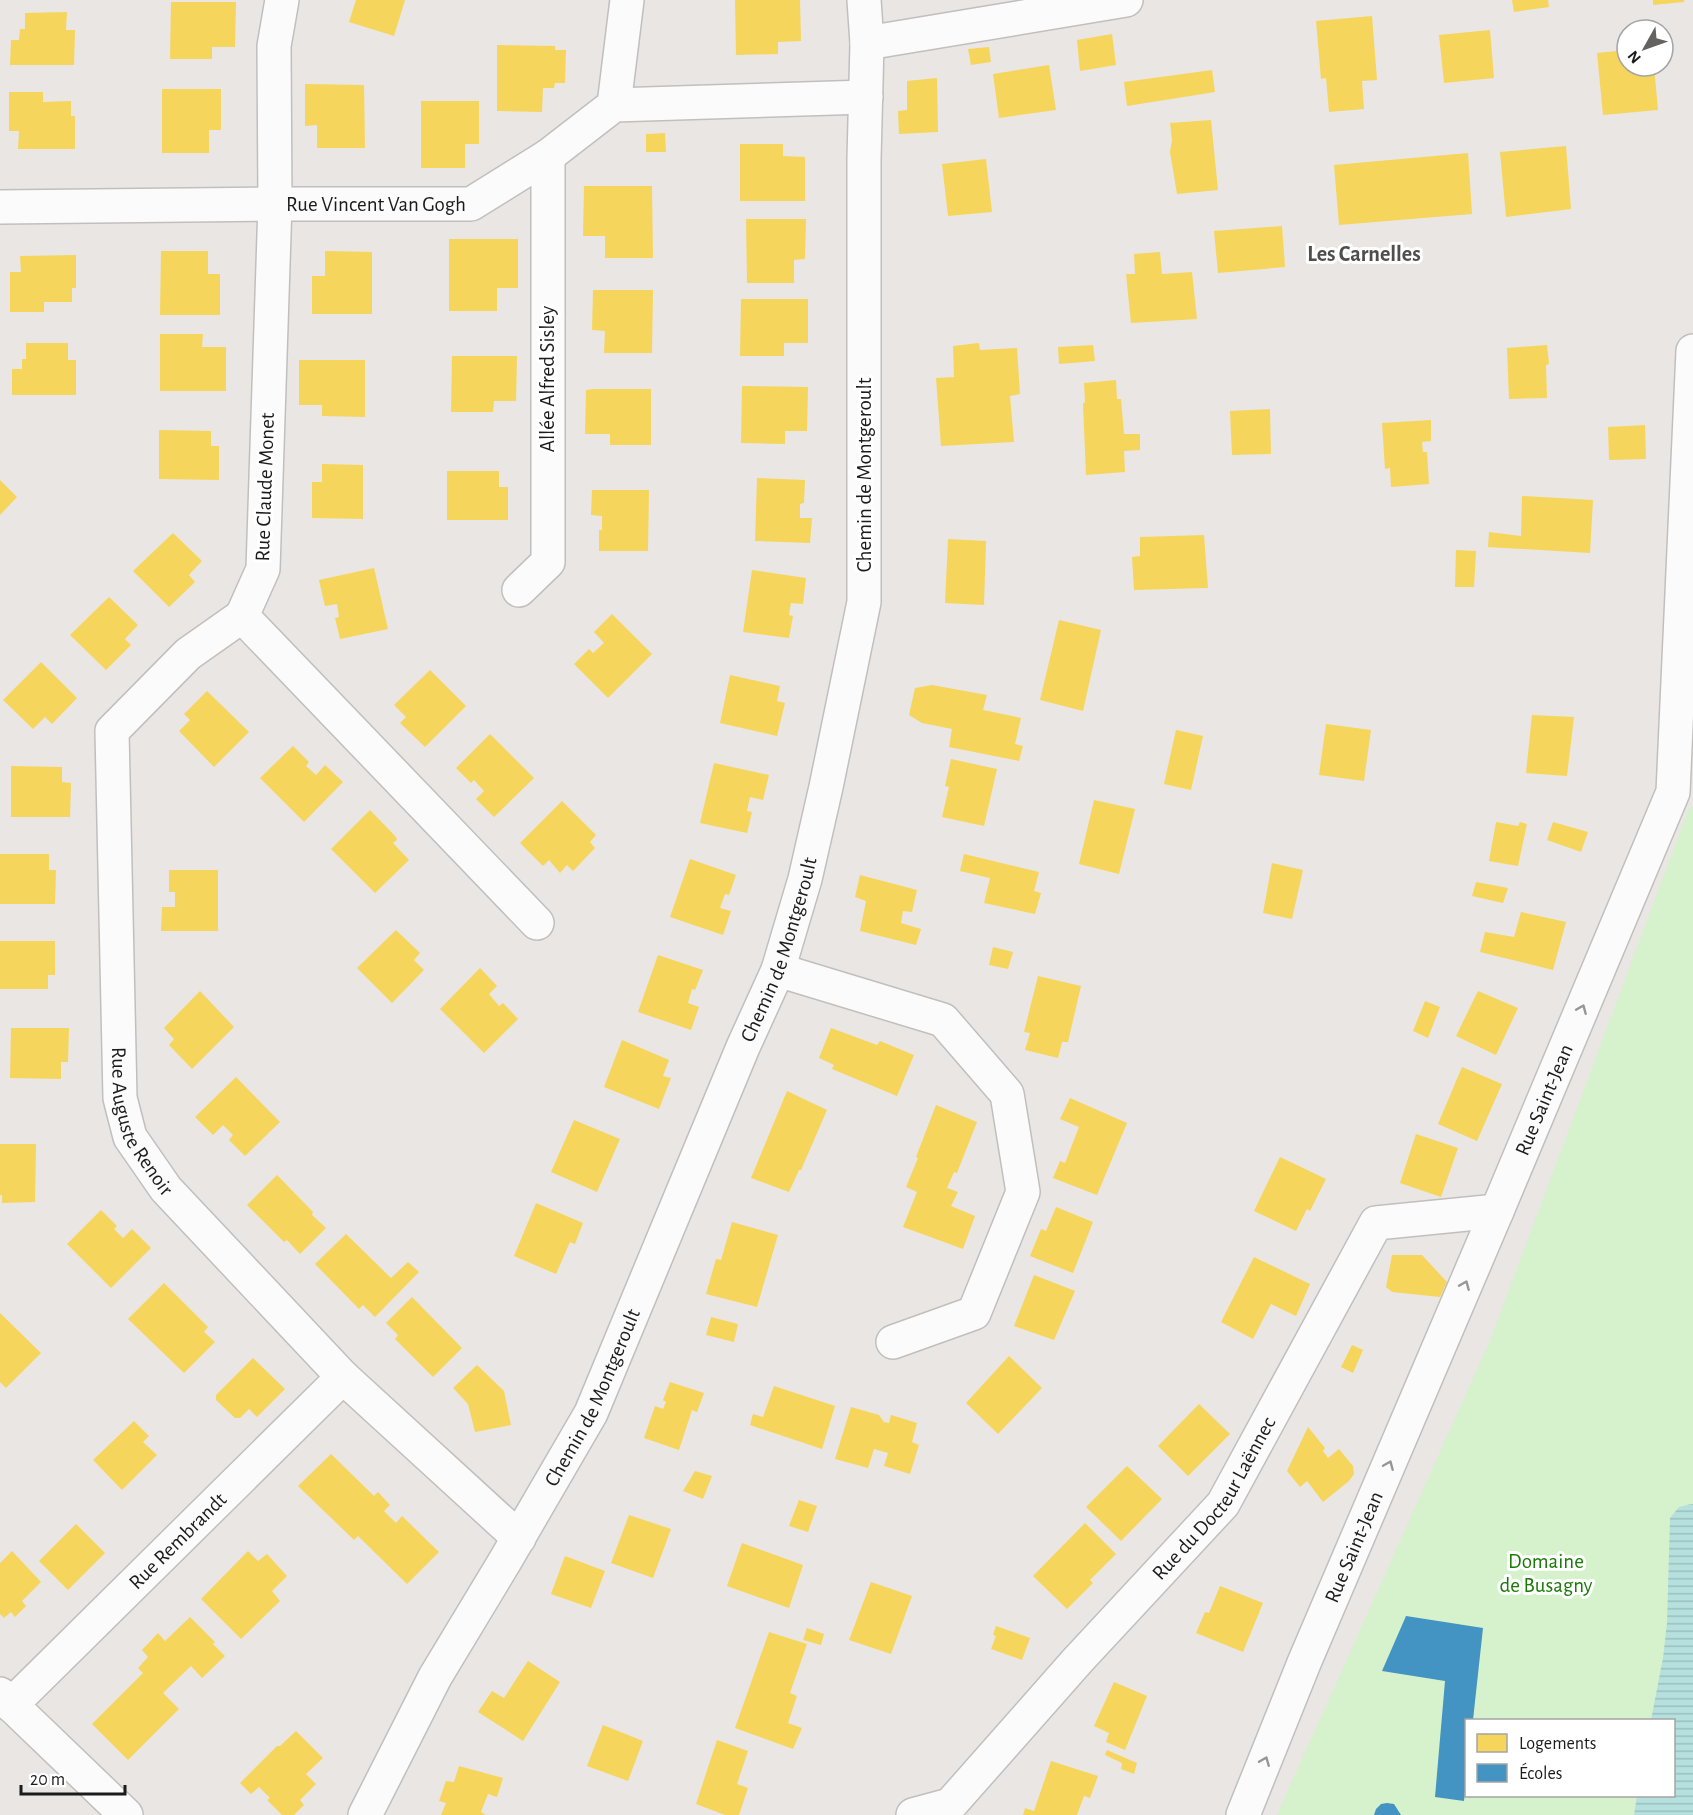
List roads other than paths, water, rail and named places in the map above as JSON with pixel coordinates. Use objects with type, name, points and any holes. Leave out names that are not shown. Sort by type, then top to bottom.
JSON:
[{"type":"street","name":"Rue Claude Monet","points":[[242,616],[263,569],[275,204],[274,46],[282,0]]},
{"type":"street","points":[[627,0],[614,105],[866,97]]},
{"type":"street","name":"Chemin de Montgeroult","points":[[365,1815],[435,1677],[591,1413],[743,1047],[778,970],[805,879],[864,602],[867,43],[864,0]]},
{"type":"street","points":[[867,43],[1126,0]]},
{"type":"street","name":"Rue Vincent Van Gogh","points":[[0,207],[471,204],[548,156],[614,105]]},
{"type":"street","name":"Allée Alfred Sisley","points":[[519,590],[548,562],[548,156]]},
{"type":"street","name":"Rue Saint-Jean","points":[[1243,1815],[1304,1664],[1673,792],[1693,351]]},
{"type":"street","points":[[242,616],[537,923]]},
{"type":"street","name":"Rue Auguste Renoir","points":[[242,616],[188,654],[112,731],[120,1098],[130,1137],[166,1189],[343,1377],[519,1538]]},
{"type":"street","points":[[778,970],[943,1020],[1007,1094],[1023,1192],[974,1313],[893,1342]]},
{"type":"street","name":"Rue du Docteur Laënnec","points":[[913,1815],[950,1805],[1078,1660],[1223,1504],[1376,1223],[1497,1211]]},
{"type":"street","name":"Rue Rembrandt","points":[[5,1699],[343,1377]]},
{"type":"street","points":[[5,1699],[126,1815]]},
{"type":"water","points":[[1693,1504],[1693,1815],[1634,1815],[1637,1797],[1675,1797],[1675,1719],[1651,1719],[1667,1623],[1670,1518],[1679,1507]]},
{"type":"district","name":"Les Carnelles","points":[[1364,254]]},
{"type":"park label","name":"Domaine de Busagny","points":[[1546,1573]]}]
